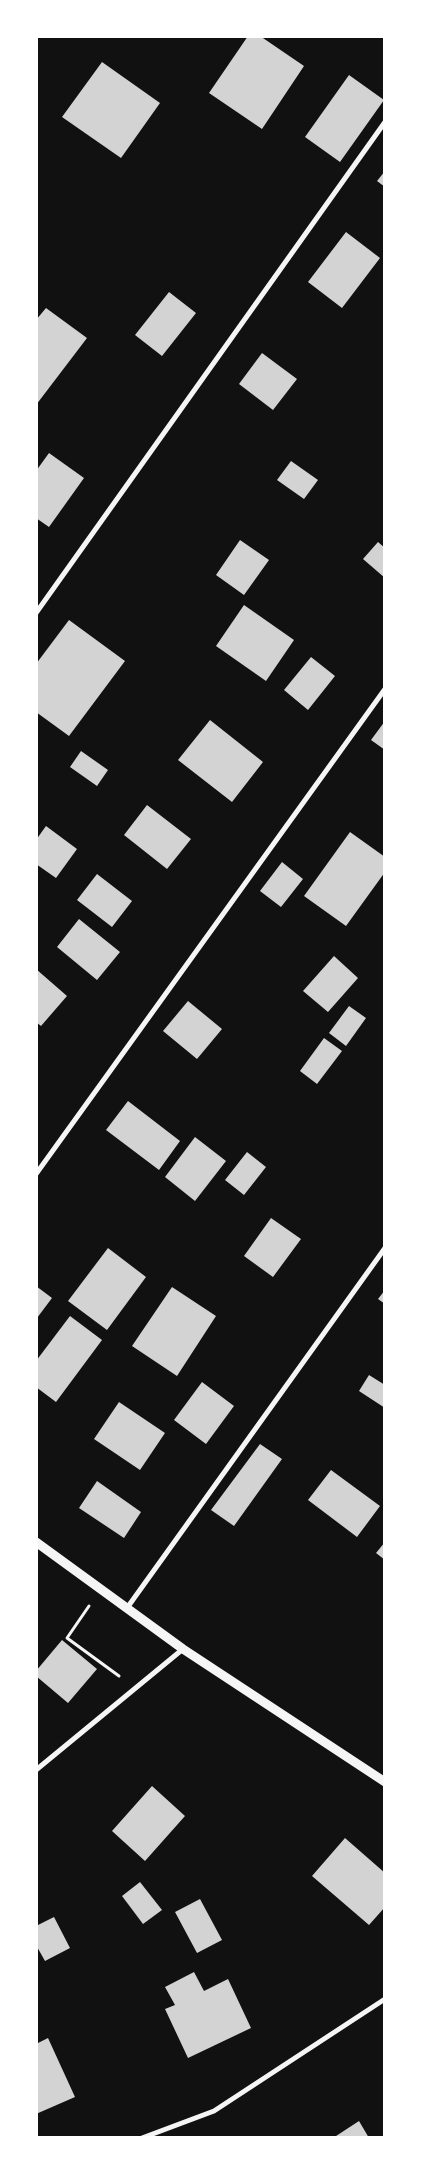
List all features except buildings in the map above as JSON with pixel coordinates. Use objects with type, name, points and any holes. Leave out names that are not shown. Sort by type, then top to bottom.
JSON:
[{"type":"street","points":[[36,613],[385,122]]},
{"type":"street","points":[[36,1174],[385,690]]},
{"type":"street","points":[[127,1608],[385,1248]]},
{"type":"street","points":[[36,1542],[183,1649],[385,1782]]},
{"type":"street","points":[[36,1770],[183,1649]]},
{"type":"street","points":[[142,2138],[214,2111],[385,1999]]},
{"type":"path","points":[[83,1614],[67,1638],[136,1688]]}]
